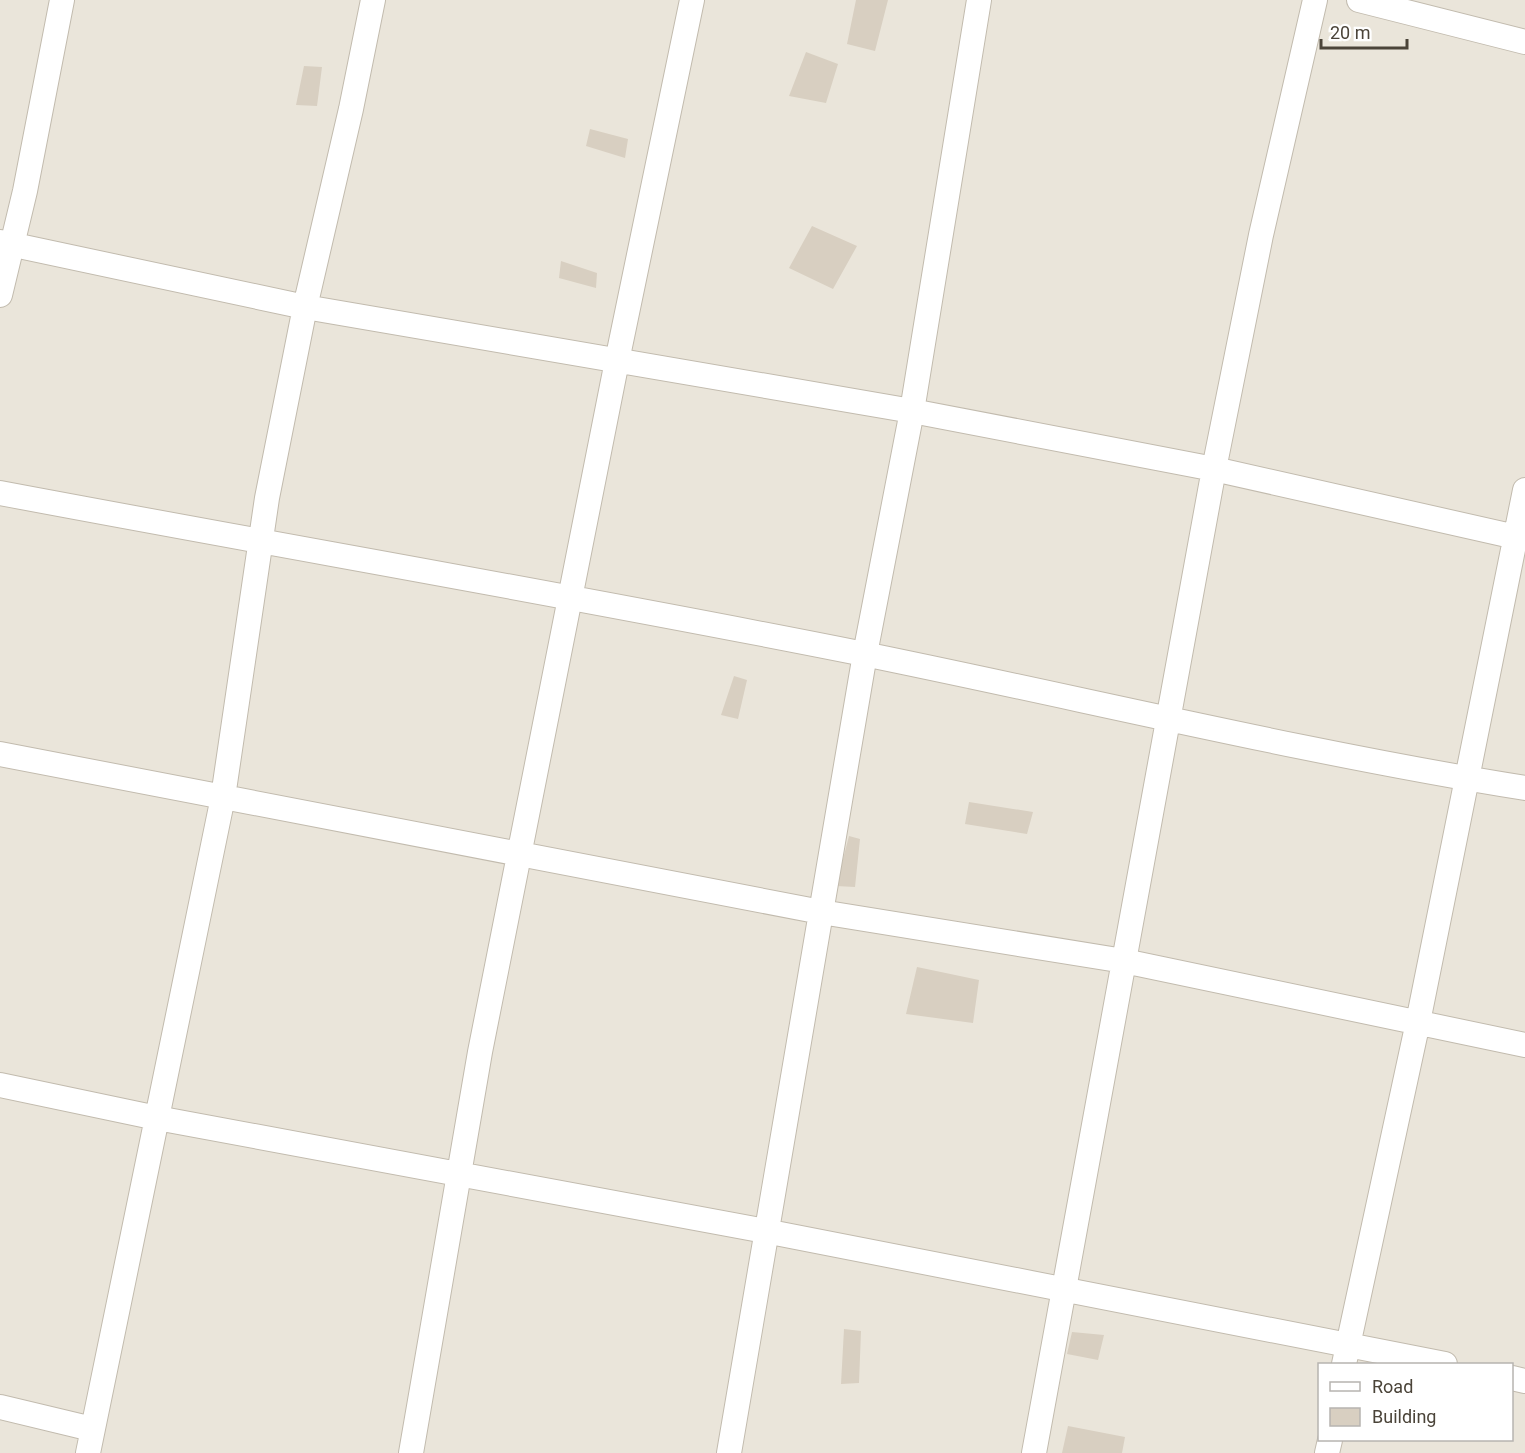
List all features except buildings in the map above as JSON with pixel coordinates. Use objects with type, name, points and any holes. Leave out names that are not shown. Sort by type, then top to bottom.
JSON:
[{"type":"street","points":[[0,295],[6,244],[25,191],[62,0]]},
{"type":"street","points":[[87,1453],[223,797],[261,542],[305,307],[351,109],[373,0]]},
{"type":"street","points":[[411,1453],[459,1174],[519,854],[617,361],[692,0]]},
{"type":"street","points":[[729,1453],[865,654],[912,411],[979,0]]},
{"type":"street","points":[[1034,1453],[1170,720],[1214,469],[1262,236],[1316,0]]},
{"type":"street","points":[[1359,0],[1525,42]]},
{"type":"street","points":[[6,244],[305,307],[912,411],[1214,469],[1521,538]]},
{"type":"street","points":[[1346,1355],[1418,1022],[1465,779],[1521,538],[1525,490]]},
{"type":"street","points":[[0,493],[261,542],[572,596],[865,654],[1170,720],[1465,779],[1525,788]]},
{"type":"street","points":[[0,754],[821,912],[1124,961],[1525,1045]]},
{"type":"street","points":[[0,1085],[157,1118],[1063,1289],[1346,1355],[1425,1363]]},
{"type":"street","points":[[0,1407],[92,1429]]},
{"type":"shaded area","points":[[0,0],[1525,0],[1525,1453],[0,1453]]}]
